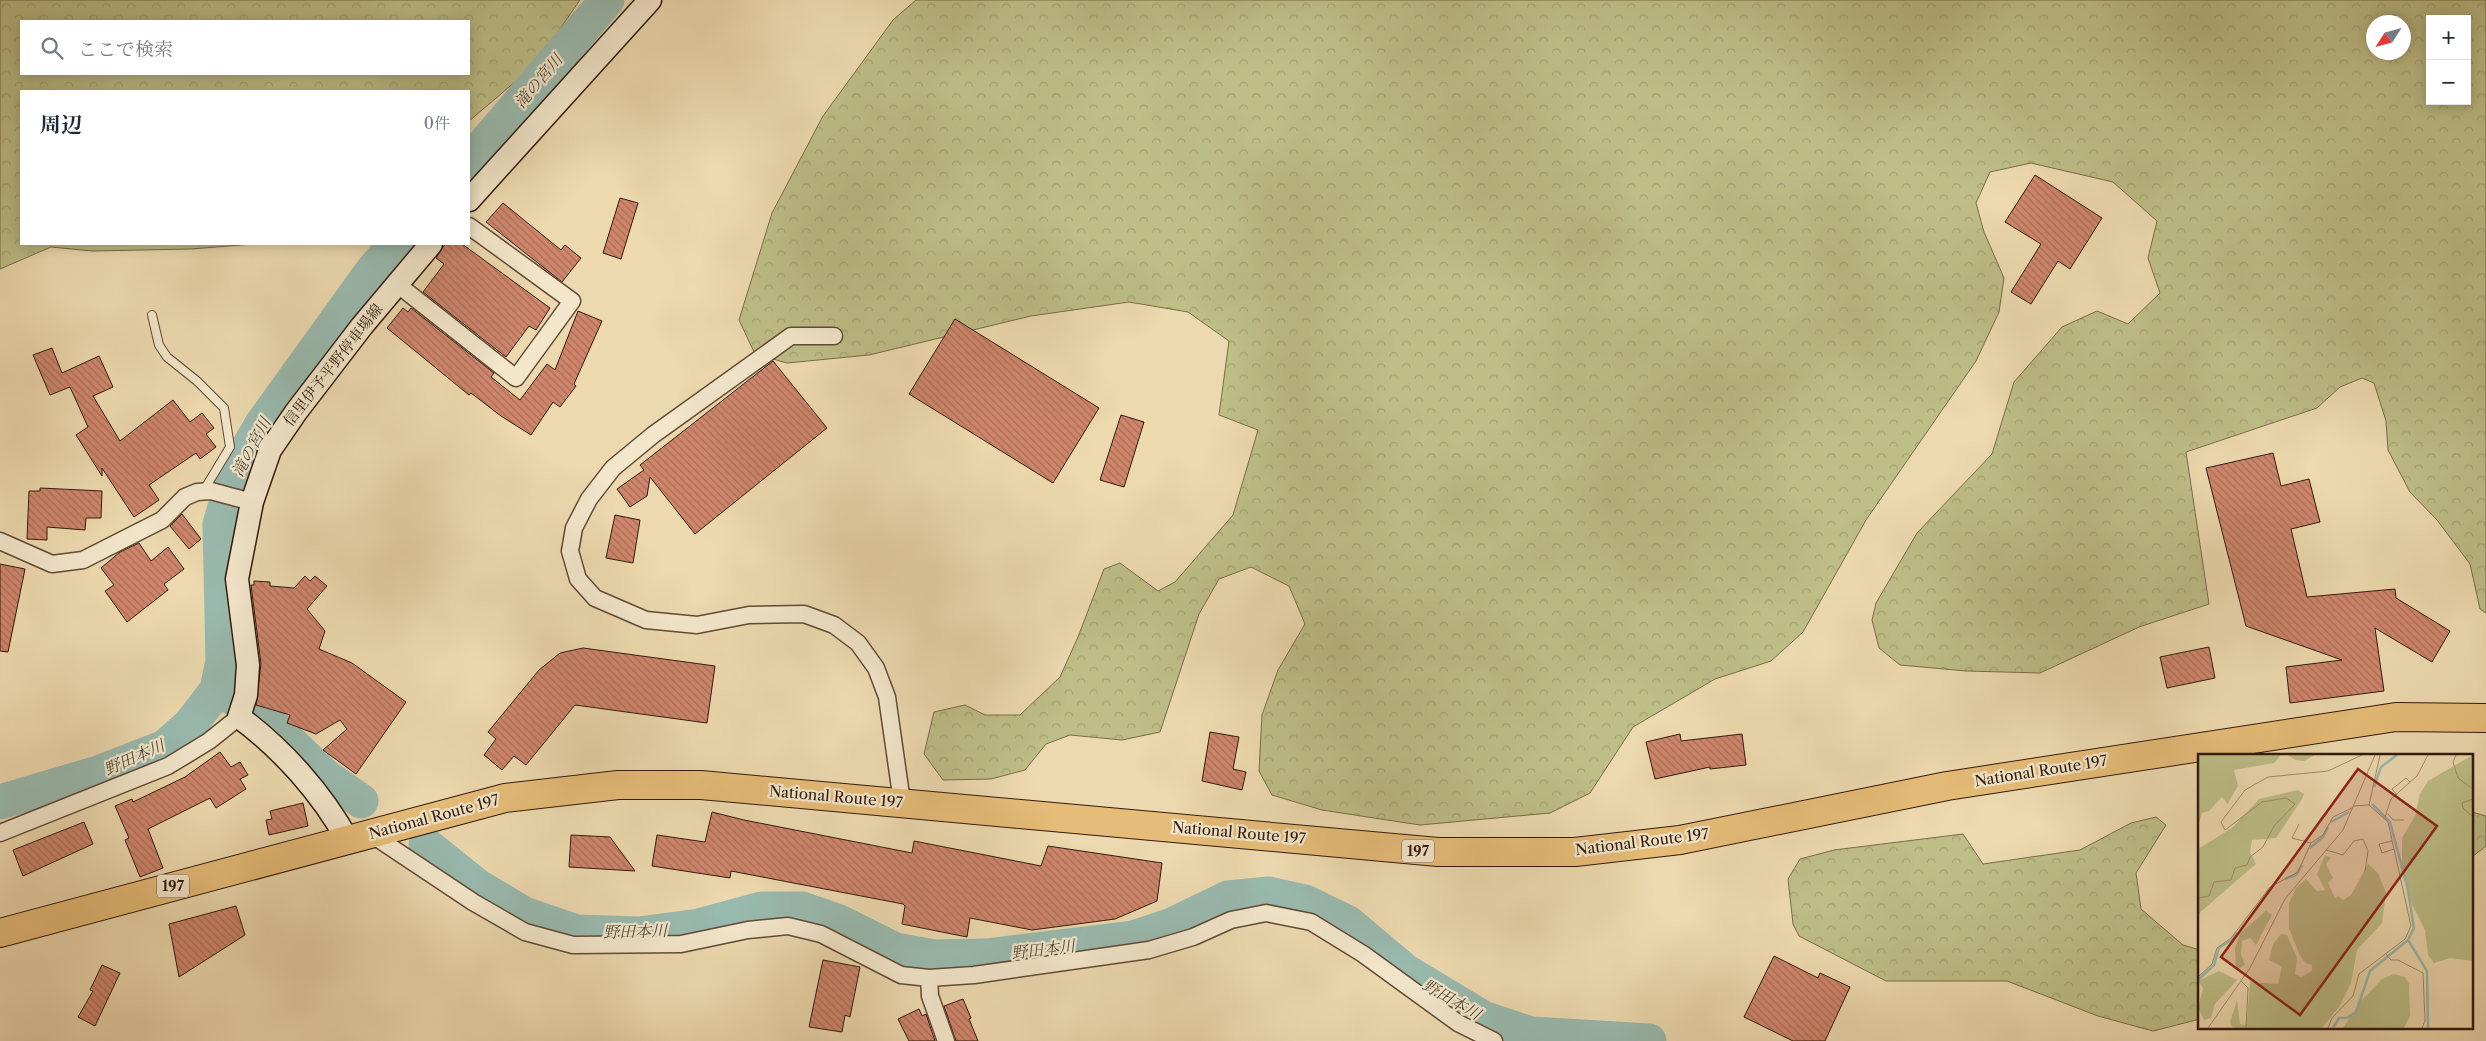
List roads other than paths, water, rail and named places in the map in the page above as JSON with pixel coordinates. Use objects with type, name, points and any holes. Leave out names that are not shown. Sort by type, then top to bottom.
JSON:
[{"type":"highway","name":"National Route 197","points":[[0,933],[505,798],[618,785],[701,785],[1438,852],[1575,852],[1680,840],[1947,786],[2386,718],[2486,718]]},
{"type":"main road","points":[[470,199],[650,0]]},
{"type":"main road","name":"信里伊予平野停車場線","points":[[239,717],[246,695],[248,665],[236,579],[249,501],[270,450],[296,412],[430,245]]},
{"type":"main road","points":[[239,717],[266,737],[332,813],[360,838]]},
{"type":"street","points":[[397,284],[516,378],[572,301],[470,227]]},
{"type":"street","points":[[834,336],[790,336],[653,435],[613,468],[589,499],[574,528],[570,551],[578,578],[595,598],[646,620],[697,625],[748,616],[804,614],[834,625],[858,643],[876,668],[887,698],[902,802]]},
{"type":"street","points":[[0,541],[52,564],[83,560],[162,520],[185,497],[196,492],[207,491],[249,501]]},
{"type":"street","points":[[0,833],[168,766],[209,741],[239,717]]},
{"type":"street","points":[[360,838],[526,932],[573,945],[681,944],[748,930],[788,926],[821,934],[901,975],[929,978],[974,975],[1149,950],[1192,937],[1231,920],[1266,913],[1311,922],[1363,954],[1458,1022],[1494,1041]]},
{"type":"street","points":[[929,978],[930,996],[946,1041]]},
{"type":"lane","points":[[152,315],[159,345],[167,357],[197,380],[224,408],[230,447],[207,491]]},
{"type":"waterway","name":"滝の宮川","points":[[470,161],[607,0]]},
{"type":"waterway","name":"滝の宮川","points":[[0,802],[98,773],[165,747],[190,725],[217,690],[223,661],[220,524],[238,465],[262,424],[373,270],[395,245]]},
{"type":"waterway","name":"野田本川","points":[[217,690],[256,709],[325,776],[361,801]]},
{"type":"waterway","name":"野田本川","points":[[426,845],[477,886],[524,914],[577,932],[639,934],[699,926],[762,909],[802,909],[837,921],[895,950],[935,957],[986,956],[1133,938],[1172,925],[1228,898],[1269,894],[1305,902],[1348,923],[1405,971],[1483,1018],[1531,1034],[1649,1041]]}]
